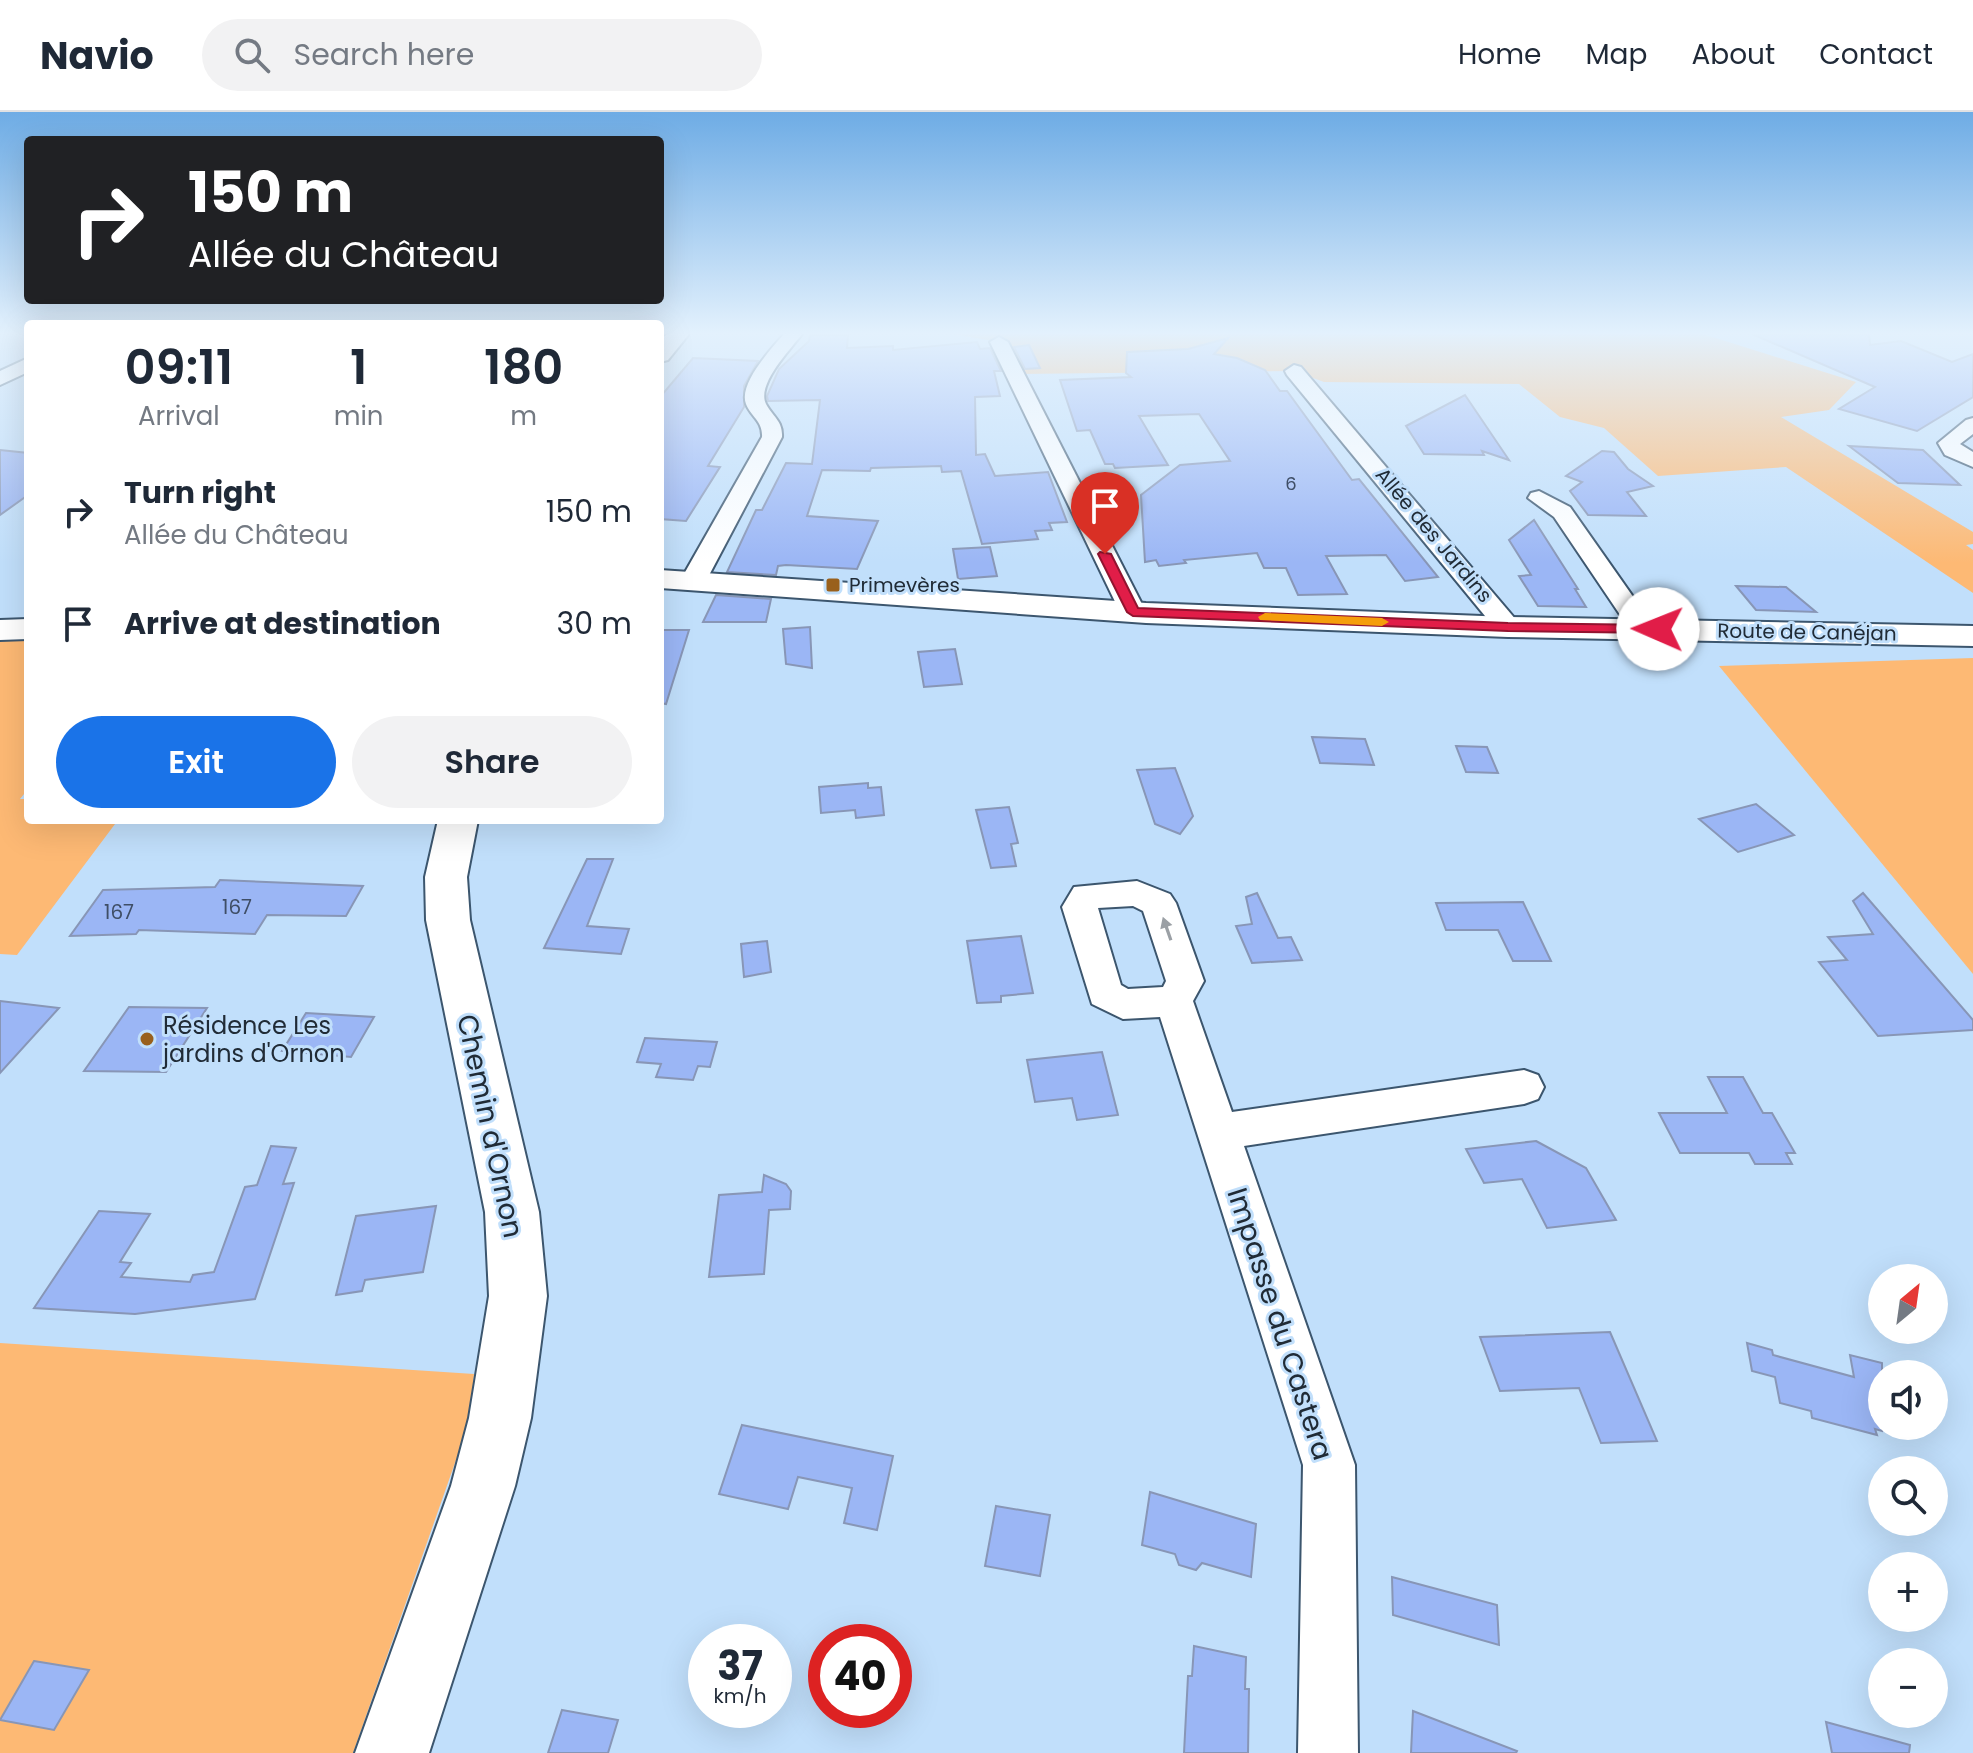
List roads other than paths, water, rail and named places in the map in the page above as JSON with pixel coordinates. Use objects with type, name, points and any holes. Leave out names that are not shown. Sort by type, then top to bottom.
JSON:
[{"type":"street","points":[[693,581],[772,437],[771,424],[761,411]]},
{"type":"street","points":[[1033,411],[1133,612]]},
{"type":"street","name":"Allée des Jardins","points":[[1327,411],[1508,627]]},
{"type":"street","points":[[1973,424],[1949,443],[1953,450],[1973,461]]},
{"type":"street","points":[[1539,498],[1562,512],[1642,628]]},
{"type":"street","name":"Route de Canéjan","points":[[664,579],[1133,612],[1508,627],[1965,636]]},
{"type":"street","points":[[0,630],[24,629]]},
{"type":"street","name":"Chemin d'Ornon","points":[[392,1753],[483,1486],[500,1418],[518,1296],[512,1212],[448,920],[446,877],[457,824]]},
{"type":"street","name":"Impasse du Castera","points":[[1174,1001],[1329,1465],[1328,1753]]},
{"type":"street","points":[[1217,1132],[1524,1087]]},
{"type":"place","name":"Primevères","points":[[833,585]]},
{"type":"place","name":"Résidence Les jardins d'Ornon","points":[[147,1039]]}]
